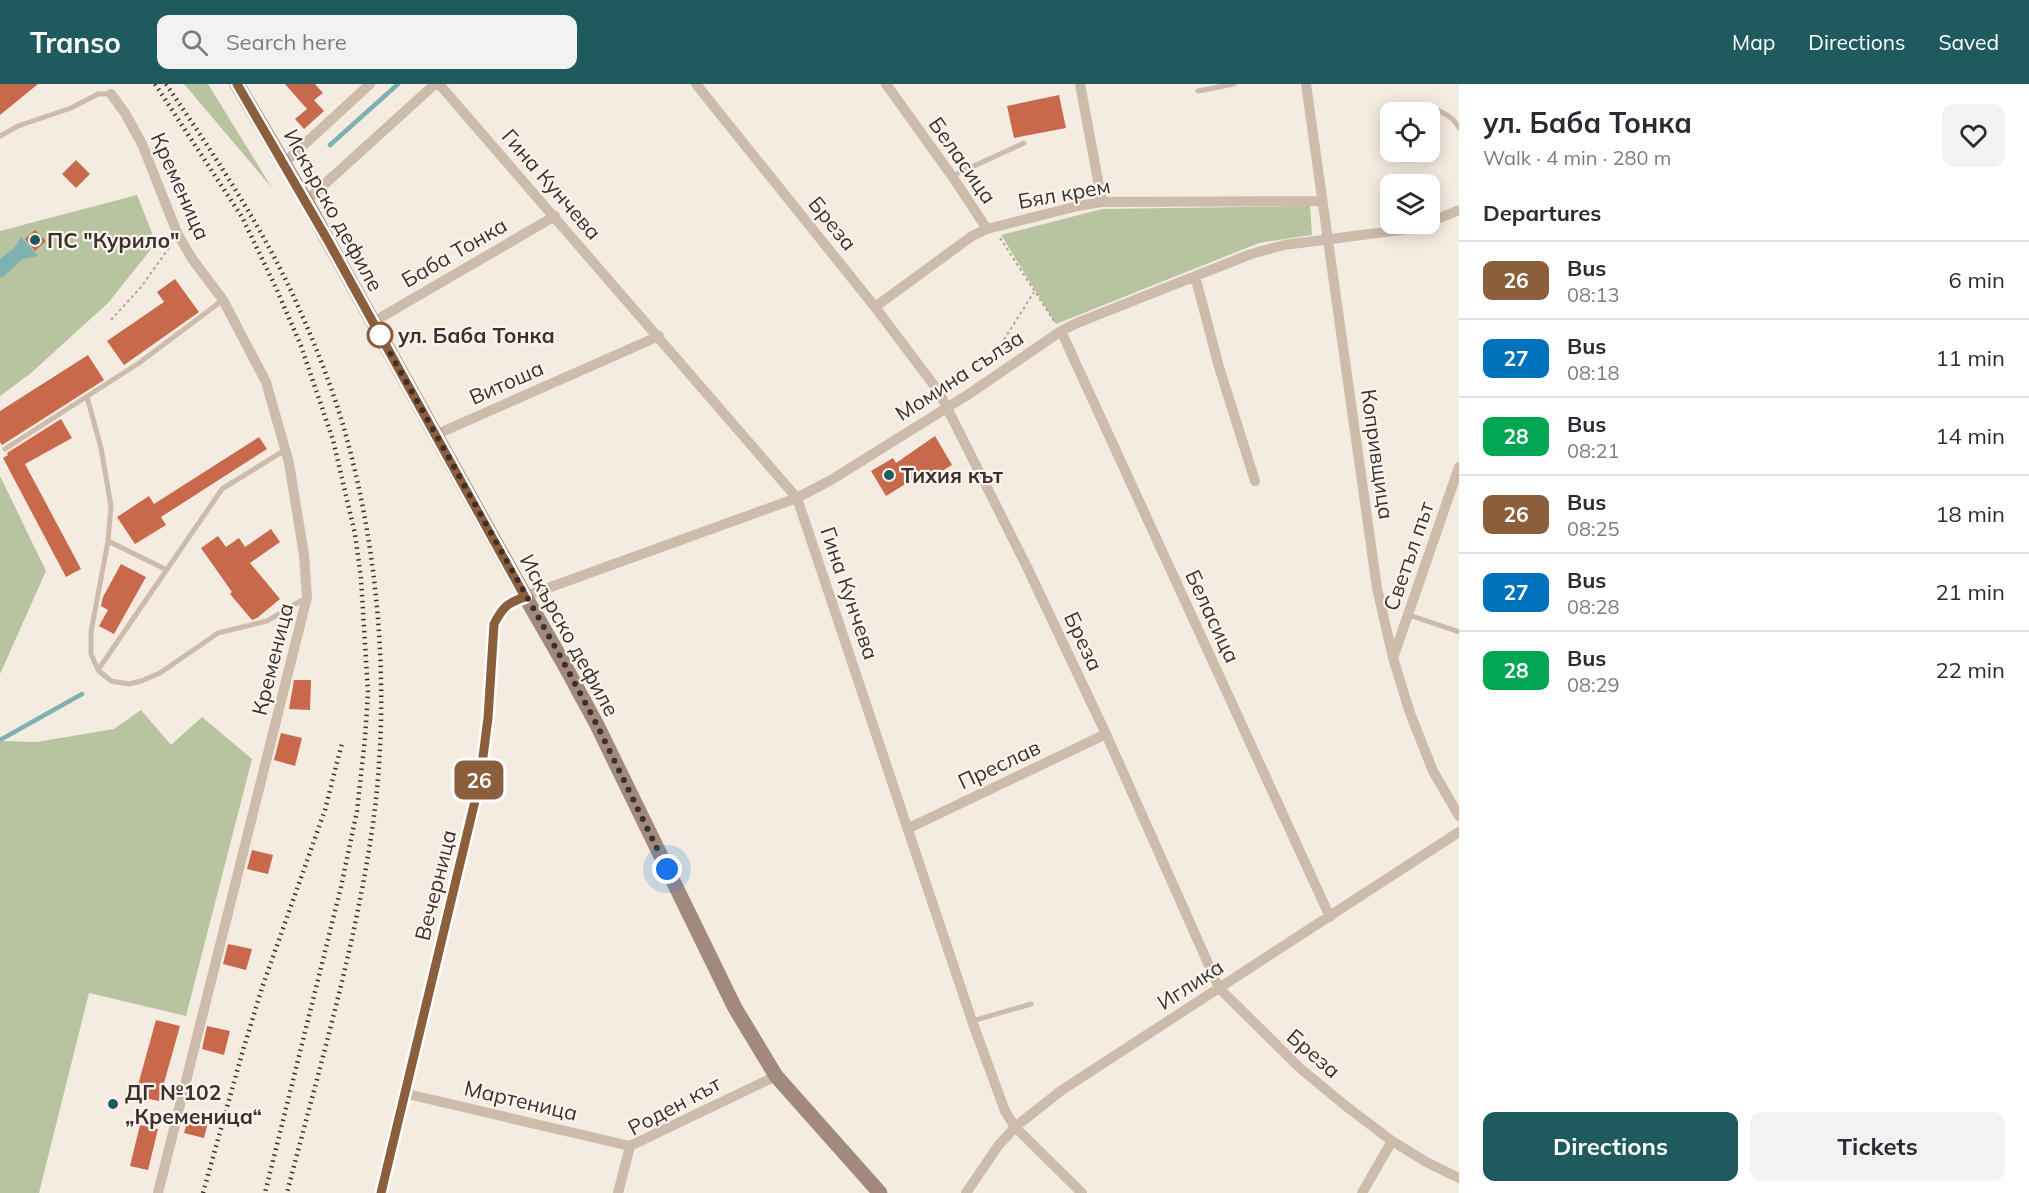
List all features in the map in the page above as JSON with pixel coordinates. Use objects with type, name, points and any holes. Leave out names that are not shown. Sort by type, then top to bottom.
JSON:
[{"type":"main road","name":"Искърско дефиле","points":[[237,84],[306,201],[597,725],[735,1008],[776,1076],[880,1193]]},
{"type":"street","points":[[284,162],[370,84]]},
{"type":"street","points":[[306,201],[437,84]]},
{"type":"street","name":"Гина Кунчева","points":[[437,84],[555,216],[797,498],[972,1021],[1005,1111],[1015,1127],[1082,1193]]},
{"type":"street","name":"Бреза","points":[[696,84],[928,375],[1028,567],[1106,734],[1218,988],[1300,1069],[1392,1141],[1428,1163],[1459,1178]]},
{"type":"street","name":"Беласица","points":[[886,84],[990,228]]},
{"type":"street","points":[[1080,84],[1102,202]]},
{"type":"street","name":"Копривщица","points":[[1306,84],[1377,588],[1393,658],[1410,713],[1433,771],[1459,816]]},
{"type":"street","name":"Кременица","points":[[111,94],[125,113],[142,144],[178,235],[193,260],[223,300],[266,382],[285,450],[304,555],[307,597],[158,1193]]},
{"type":"street","name":"Бял крем","points":[[875,307],[972,236],[990,228],[1078,206],[1102,202],[1322,201]]},
{"type":"street","name":"Момина сълза","points":[[1440,218],[1459,210]]},
{"type":"street","name":"Баба Тонка","points":[[373,322],[555,216]]},
{"type":"street","name":"Момина сълза","points":[[525,597],[797,498],[831,480],[946,408],[1061,331],[1077,323],[1251,254],[1284,245],[1380,233]]},
{"type":"street","points":[[1195,276],[1219,367],[1255,481]]},
{"type":"street","name":"Беласица","points":[[1061,331],[1330,917]]},
{"type":"street","name":"Витоша","points":[[435,435],[658,336]]},
{"type":"street","name":"Светъл път","points":[[1393,658],[1459,467]]},
{"type":"street","name":"Вечерница","points":[[381,1193],[403,1093],[480,780],[488,718],[494,624],[509,602],[525,597]]},
{"type":"street","name":"Преслав","points":[[909,828],[1106,734]]},
{"type":"street","name":"Иглика","points":[[966,1193],[998,1146],[1015,1127],[1062,1090],[1459,832]]},
{"type":"street","name":"Роден кът","points":[[618,1193],[630,1146],[776,1076]]},
{"type":"street","name":"Мартеница","points":[[403,1093],[630,1146]]},
{"type":"street","points":[[1362,1193],[1392,1141]]},
{"type":"lane","points":[[1198,90],[1234,84]]},
{"type":"lane","points":[[0,136],[18,126],[71,108],[98,94],[111,94]]},
{"type":"lane","points":[[1440,112],[1446,114],[1459,128]]},
{"type":"lane","points":[[952,176],[1024,143]]},
{"type":"lane","points":[[5,449],[139,363],[223,300]]},
{"type":"lane","points":[[87,397],[101,448],[111,506],[108,541],[91,632],[91,654],[98,670],[111,681],[129,684],[141,681],[160,673],[218,633],[267,621],[307,597]]},
{"type":"lane","points":[[98,670],[222,489],[285,450]]},
{"type":"lane","points":[[108,541],[167,570]]},
{"type":"lane","points":[[1409,615],[1459,632]]},
{"type":"lane","points":[[972,1021],[1031,1004]]},
{"type":"path","points":[[990,228],[1061,331]]},
{"type":"path","points":[[111,320],[141,287],[178,235]]},
{"type":"path","points":[[987,366],[1034,291]]},
{"type":"green space","points":[[184,84],[208,84],[272,188]]},
{"type":"green space","points":[[137,195],[156,243],[108,303],[31,373],[0,396],[0,231]]},
{"type":"green space","points":[[1310,206],[1312,235],[1259,243],[1056,324],[1001,235],[1102,209]]},
{"type":"green space","points":[[0,476],[46,571],[0,674]]},
{"type":"green space","points":[[141,710],[171,745],[202,717],[252,759],[186,1016],[89,993],[39,1193],[0,1193],[0,741],[37,742],[114,729]]},
{"type":"water","points":[[21,237],[38,256],[23,259],[3,277],[0,277],[0,259],[15,247]]},
{"type":"building","points":[[0,84],[38,84],[0,115]]},
{"type":"building","points":[[285,84],[315,84],[323,93],[314,100],[324,111],[304,129],[295,119],[307,109]]},
{"type":"building","points":[[1059,95],[1066,128],[1014,138],[1007,106]]},
{"type":"building","points":[[76,160],[90,174],[76,188],[62,174]]},
{"type":"building","name":"ПС \"Курило\"","points":[[35,230],[46,241],[35,251],[25,239]]},
{"type":"building","points":[[175,279],[199,312],[124,365],[107,341],[164,302],[157,292]]},
{"type":"building","points":[[88,355],[104,380],[2,445],[0,442],[0,411]]},
{"type":"building","points":[[61,419],[72,438],[25,464],[81,569],[66,577],[3,458],[8,455],[7,453]]},
{"type":"building","name":"Тихия кът","points":[[935,436],[952,465],[929,479],[925,472],[886,496],[871,471],[893,458],[896,463]]},
{"type":"building","points":[[259,437],[267,449],[161,517],[166,525],[135,544],[117,517],[149,496],[154,504]]},
{"type":"building","points":[[271,529],[280,542],[250,563],[280,599],[252,620],[230,594],[232,592],[201,548],[218,536],[226,547],[239,538],[245,547]]},
{"type":"building","points":[[121,564],[146,577],[114,634],[99,626],[108,610],[101,606],[103,597]]},
{"type":"building","points":[[294,680],[311,680],[310,710],[289,709]]},
{"type":"building","points":[[281,733],[302,738],[295,766],[274,760]]},
{"type":"building","points":[[252,850],[273,855],[268,874],[247,869]]},
{"type":"building","points":[[228,944],[252,949],[246,970],[223,964]]},
{"type":"building","points":[[156,1020],[180,1026],[159,1101],[135,1096]]},
{"type":"building","points":[[207,1026],[230,1031],[224,1055],[202,1049]]},
{"type":"building","points":[[190,1113],[209,1118],[204,1138],[184,1133]]},
{"type":"building","points":[[140,1125],[158,1129],[148,1170],[130,1166]]},
{"type":"waterway","points":[[330,145],[398,84]]},
{"type":"waterway","points":[[0,740],[82,694]]},
{"type":"railway","points":[[155,84],[242,217],[301,346],[333,440],[355,534],[361,578],[368,693],[357,811],[341,887],[265,1193]]},
{"type":"railway","points":[[166,84],[250,213],[308,328],[345,432],[357,478],[373,574],[381,671],[379,769],[374,816],[358,911],[287,1193]]},
{"type":"railway","points":[[203,1193],[263,985],[325,810],[342,743]]},
{"type":"bus line","name":"26","points":[[237,84],[284,162],[525,597],[509,602],[494,624],[488,718],[480,780],[403,1093],[381,1193]]},
{"type":"place","name":"ПС \"Курило\"","points":[[35,240]]},
{"type":"place","name":"ул. Баба Тонка","points":[[380,335]]},
{"type":"place","name":"Тихия кът","points":[[889,475]]},
{"type":"place","name":"ДГ №102 „Кременица“","points":[[113,1104]]},
{"type":"route","points":[[380,335],[564,663],[667,869]]}]
